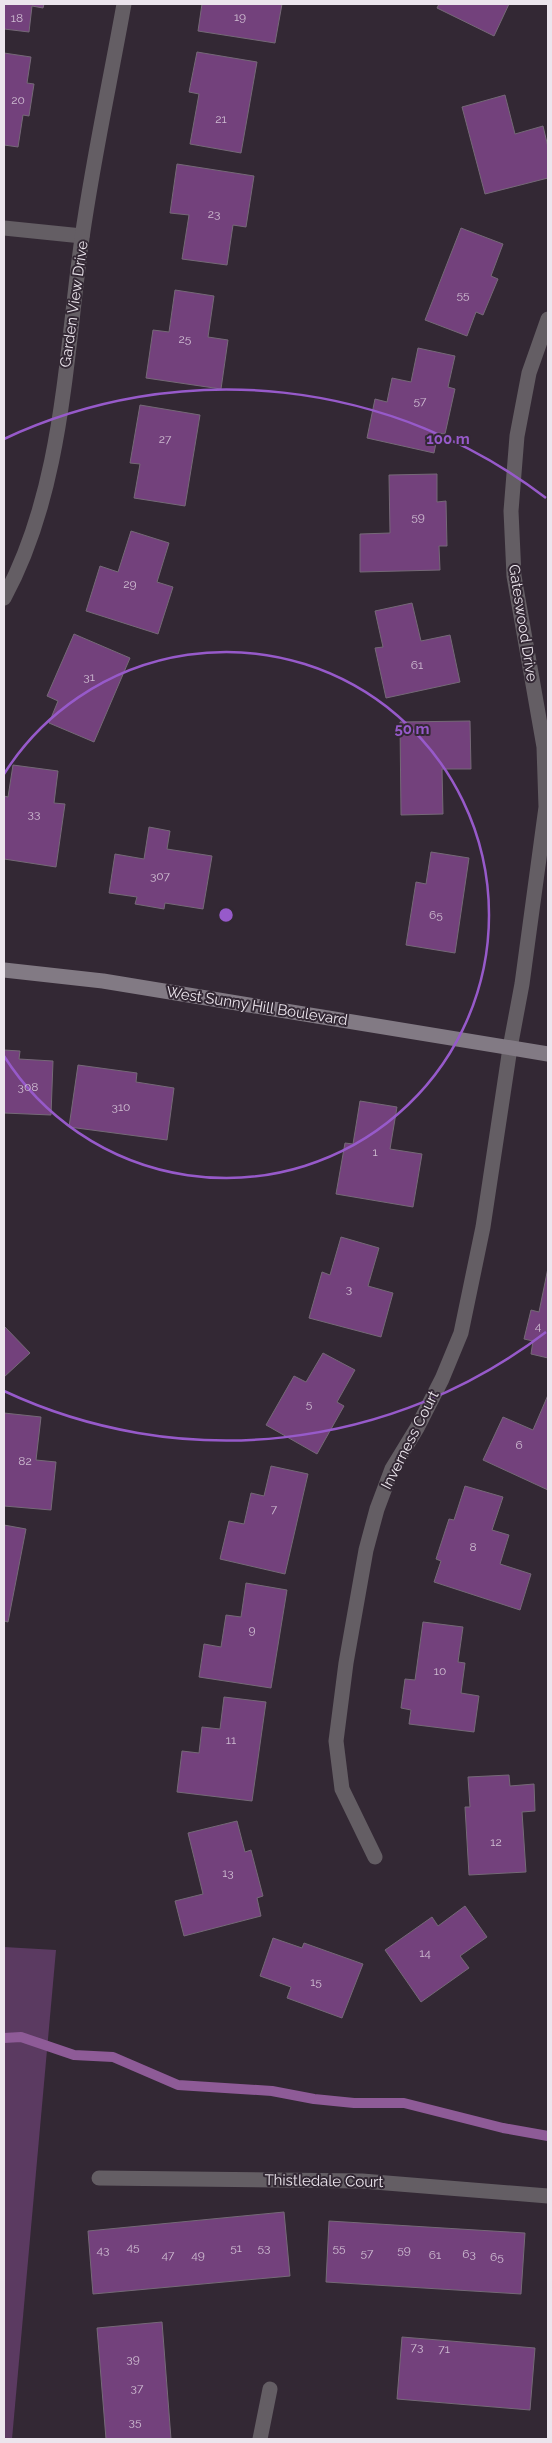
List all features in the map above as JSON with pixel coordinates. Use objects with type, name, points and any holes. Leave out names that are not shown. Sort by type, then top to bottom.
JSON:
[{"type":"street","name":"Garden View Drive","points":[[4,598],[35,527],[45,495],[57,429],[82,236],[124,4]]},
{"type":"street","points":[[4,228],[82,236]]},
{"type":"street","name":"Gateswood Drive","points":[[510,1048],[522,984],[546,807],[544,747],[514,576],[511,511],[519,427],[529,372],[548,320]]},
{"type":"street","name":"West Sunny Hill Boulevard","points":[[4,970],[103,981],[548,1054]]},
{"type":"street","name":"Inverness Court","points":[[375,1857],[342,1789],[336,1741],[346,1663],[366,1550],[377,1509],[392,1469],[438,1388],[461,1333],[483,1227],[510,1048]]},
{"type":"street","name":"Thistledale Court","points":[[99,2178],[362,2181],[548,2196]]},
{"type":"street","points":[[260,2439],[270,2389]]},
{"type":"shaded area","points":[[4,1947],[56,1950],[12,2439],[4,2439]]},
{"type":"building","points":[[4,4],[44,4],[43,8],[32,6],[29,32],[4,29]]},
{"type":"building","points":[[202,4],[282,4],[275,43],[198,31]]},
{"type":"building","points":[[439,4],[509,4],[494,36],[437,8]]},
{"type":"building","points":[[197,52],[257,62],[241,153],[190,144],[199,94],[189,92]]},
{"type":"building","points":[[4,53],[31,57],[27,83],[34,84],[29,116],[23,115],[18,147],[4,145]]},
{"type":"building","points":[[505,95],[515,134],[543,126],[548,147],[548,178],[485,194],[462,107]]},
{"type":"building","points":[[177,164],[254,176],[246,227],[233,225],[227,265],[182,259],[189,215],[170,213]]},
{"type":"building","points":[[461,228],[503,244],[491,276],[498,279],[483,315],[476,312],[467,336],[425,320]]},
{"type":"building","points":[[175,290],[214,296],[208,337],[228,340],[221,389],[146,378],[153,330],[169,332]]},
{"type":"building","points":[[418,348],[455,356],[448,387],[455,389],[445,434],[438,433],[434,453],[367,438],[375,399],[387,402],[392,378],[411,382]]},
{"type":"building","points":[[140,405],[200,415],[185,506],[134,498],[140,464],[130,463]]},
{"type":"building","points":[[437,474],[437,502],[446,501],[447,546],[439,546],[440,570],[360,572],[360,534],[390,533],[389,475]]},
{"type":"building","points":[[131,531],[169,543],[157,582],[173,587],[158,634],[86,611],[100,566],[118,572]]},
{"type":"building","points":[[412,603],[421,641],[450,635],[460,682],[386,698],[375,648],[383,647],[375,611]]},
{"type":"building","points":[[74,634],[130,658],[94,742],[49,723],[58,701],[47,696]]},
{"type":"building","points":[[470,721],[471,769],[442,769],[443,814],[401,815],[400,722]]},
{"type":"building","points":[[13,765],[58,771],[54,803],[65,804],[56,867],[4,859],[4,796],[8,797]]},
{"type":"building","points":[[149,827],[170,831],[167,849],[212,856],[203,909],[165,903],[164,909],[135,904],[137,897],[109,893],[115,854],[144,859]]},
{"type":"building","points":[[431,852],[469,858],[455,953],[406,945],[416,882],[426,884]]},
{"type":"building","points":[[4,1050],[20,1051],[19,1059],[53,1061],[51,1115],[4,1113]]},
{"type":"building","points":[[78,1065],[137,1073],[136,1082],[174,1088],[167,1140],[69,1127]]},
{"type":"building","points":[[360,1101],[397,1107],[390,1149],[422,1154],[413,1207],[336,1194],[345,1143],[353,1144]]},
{"type":"building","points":[[341,1237],[379,1248],[368,1286],[393,1293],[381,1337],[309,1318],[322,1272],[330,1275]]},
{"type":"building","points":[[548,1268],[548,1358],[531,1354],[533,1341],[524,1339],[531,1310],[539,1312]]},
{"type":"building","points":[[4,1326],[30,1353],[4,1377]]},
{"type":"building","points":[[323,1353],[355,1370],[337,1402],[344,1406],[317,1454],[266,1425],[294,1376],[306,1382]]},
{"type":"building","points":[[548,1395],[548,1490],[483,1460],[503,1417],[533,1430]]},
{"type":"building","points":[[4,1413],[41,1417],[36,1460],[56,1462],[51,1510],[4,1506]]},
{"type":"building","points":[[271,1466],[308,1474],[285,1574],[220,1559],[229,1521],[244,1524],[251,1493],[264,1496]]},
{"type":"building","points":[[465,1486],[503,1497],[492,1530],[509,1535],[500,1564],[531,1574],[520,1610],[434,1582],[441,1561],[436,1559],[449,1519],[454,1520]]},
{"type":"building","points":[[4,1525],[26,1529],[8,1622],[4,1621]]},
{"type":"building","points":[[246,1583],[287,1590],[271,1688],[199,1677],[204,1644],[221,1647],[226,1615],[241,1617]]},
{"type":"building","points":[[423,1622],[463,1627],[458,1662],[465,1663],[461,1693],[479,1696],[474,1732],[409,1724],[411,1710],[401,1708],[405,1679],[415,1680]]},
{"type":"building","points":[[224,1697],[266,1702],[252,1801],[177,1792],[182,1751],[199,1753],[202,1727],[220,1729]]},
{"type":"building","points":[[509,1775],[510,1786],[534,1784],[535,1811],[522,1812],[526,1872],[469,1875],[465,1807],[470,1807],[468,1777]]},
{"type":"building","points":[[237,1821],[245,1852],[251,1850],[263,1896],[257,1898],[261,1916],[184,1936],[175,1901],[203,1894],[188,1833]]},
{"type":"building","points":[[465,1906],[487,1937],[460,1956],[469,1968],[421,2002],[385,1950],[432,1917],[438,1926]]},
{"type":"building","points":[[273,1938],[302,1948],[304,1943],[363,1964],[342,2018],[287,1998],[291,1987],[260,1976]]},
{"type":"building","points":[[284,2212],[290,2276],[93,2294],[88,2231]]},
{"type":"building","points":[[329,2221],[525,2233],[521,2294],[326,2282]]},
{"type":"building","points":[[162,2322],[171,2439],[106,2439],[97,2328]]},
{"type":"building","points":[[402,2337],[535,2348],[530,2410],[397,2399]]},
{"type":"waterway","points":[[4,2038],[21,2037],[74,2055],[113,2057],[178,2085],[272,2091],[314,2099],[354,2103],[404,2103],[503,2128],[548,2136]]}]
